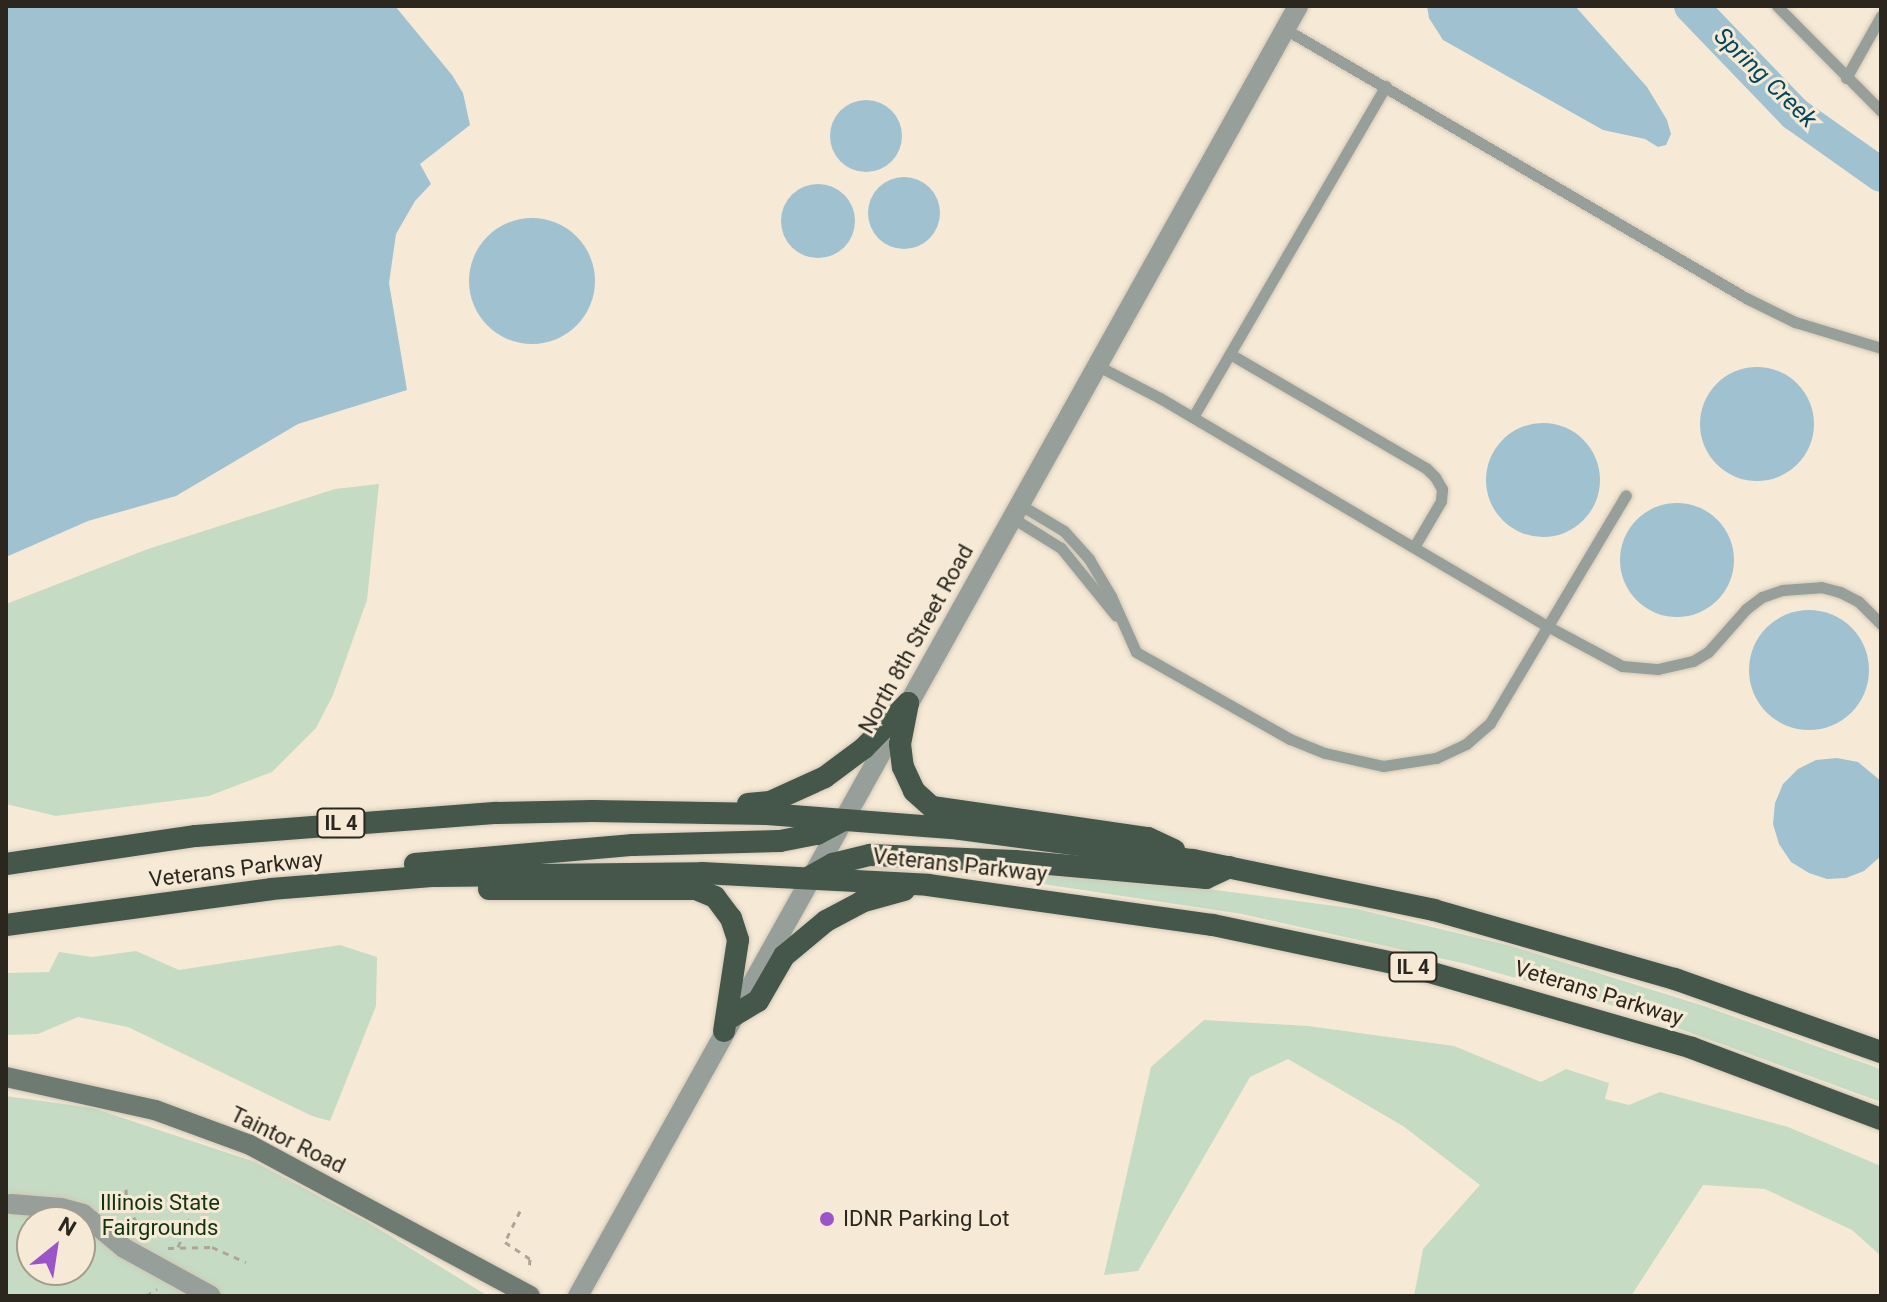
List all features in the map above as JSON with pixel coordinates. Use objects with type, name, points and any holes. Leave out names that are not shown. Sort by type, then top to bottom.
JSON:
[{"type":"highway","points":[[678,812],[770,802],[813,784],[864,748],[908,703]]},
{"type":"highway","points":[[908,703],[900,744],[903,767],[914,791],[932,807],[1148,838],[1193,860]]},
{"type":"highway","name":"Veterans Parkway","points":[[6,864],[196,836],[395,818],[593,811],[844,819],[1047,839],[1193,860],[1389,900],[1589,952],[1881,1052]]},
{"type":"highway","points":[[369,881],[404,865],[463,859],[633,845],[780,841],[817,834],[844,819]]},
{"type":"highway","points":[[810,877],[833,864],[870,855],[1015,861],[1206,878],[1230,867]]},
{"type":"highway","name":"Veterans Parkway","points":[[6,925],[271,889],[434,876],[563,873],[810,877],[928,885],[1213,925],[1412,967],[1692,1048],[1881,1119]]},
{"type":"highway","points":[[434,876],[487,889],[696,889],[707,892],[725,908],[738,940],[728,1024]]},
{"type":"highway","points":[[728,1024],[758,1001],[784,956],[826,921],[861,902],[928,885]]},
{"type":"main road","name":"Taintor Road","points":[[6,1077],[127,1102],[250,1145],[530,1296]]},
{"type":"street","name":"North 8th Street Road","points":[[578,1296],[1298,6]]},
{"type":"street","points":[[11,1204],[61,1208],[83,1214],[124,1248],[211,1296]]},
{"type":"lane","points":[[1777,6],[1881,111]]},
{"type":"lane","points":[[1846,78],[1881,16]]},
{"type":"lane","points":[[1285,29],[1746,298],[1795,322],[1881,348]]},
{"type":"lane","points":[[1193,417],[1386,86]]},
{"type":"lane","points":[[1230,354],[1426,468],[1435,477],[1442,489],[1441,501],[1414,547]]},
{"type":"lane","points":[[1096,365],[1193,417],[1608,660],[1639,669],[1658,669],[1693,661],[1708,652],[1746,609],[1762,597],[1782,590],[1821,587],[1840,592],[1858,601],[1881,624]]},
{"type":"lane","points":[[1015,510],[1071,538],[1089,559],[1136,652],[1290,739],[1325,753],[1383,766],[1418,764],[1436,758],[1478,734],[1501,709],[1626,495]]},
{"type":"path","points":[[126,1189],[130,1215],[152,1242]]},
{"type":"path","points":[[520,1211],[505,1242],[530,1259],[529,1271]]},
{"type":"path","points":[[172,1259],[190,1217]]},
{"type":"path","points":[[159,1246],[177,1249],[212,1247],[246,1262]]},
{"type":"path","points":[[146,1296],[161,1283]]},
{"type":"green space","points":[[379,484],[367,600],[333,695],[316,728],[272,772],[209,796],[56,816],[6,804],[6,604],[148,549],[335,489]]},
{"type":"green space","points":[[990,870],[1171,884],[1357,909],[1511,946],[1704,1006],[1875,1067],[1881,1070],[1881,1102],[1631,1011],[1466,964],[1242,914],[990,876]]},
{"type":"green space","points":[[340,945],[377,957],[376,1006],[330,1121],[312,1116],[128,1027],[78,1017],[38,1034],[6,1035],[6,973],[49,972],[59,952],[92,957],[136,951],[179,970]]},
{"type":"green space","points":[[1204,1020],[1308,1026],[1454,1046],[1541,1082],[1566,1069],[1609,1083],[1605,1099],[1629,1105],[1660,1092],[1788,1127],[1881,1166],[1881,1256],[1852,1230],[1765,1189],[1703,1185],[1631,1296],[1414,1296],[1423,1249],[1480,1185],[1403,1126],[1288,1059],[1250,1077],[1138,1271],[1104,1275],[1151,1067]]},
{"type":"green space","name":"Illinois State Fairgrounds","points":[[6,1096],[93,1108],[255,1162],[369,1223],[488,1296],[6,1296]]},
{"type":"water","points":[[6,6],[395,6],[452,75],[463,93],[470,125],[420,164],[431,184],[415,201],[396,234],[389,283],[407,390],[298,424],[176,496],[88,521],[6,557]]},
{"type":"water","points":[[1427,6],[1575,6],[1647,87],[1667,120],[1671,134],[1666,145],[1658,147],[1645,139],[1603,130],[1443,40],[1429,18]]},
{"type":"water","points":[[866,100],[886,106],[896,116],[902,136],[896,156],[886,166],[866,172],[846,166],[836,156],[830,136],[836,116],[846,106]]},
{"type":"water","points":[[911,177],[930,187],[938,199],[938,227],[930,239],[918,247],[897,249],[878,239],[870,227],[868,206],[878,187],[890,179]]},
{"type":"water","points":[[818,184],[839,190],[849,200],[855,221],[849,242],[839,252],[818,258],[797,252],[787,242],[781,221],[787,200],[797,190]]},
{"type":"water","points":[[532,218],[556,222],[577,236],[591,257],[595,281],[591,305],[577,326],[556,340],[532,344],[508,340],[487,326],[473,305],[469,281],[473,257],[487,236],[508,222]]},
{"type":"water","points":[[1757,367],[1779,371],[1798,383],[1810,402],[1814,424],[1810,446],[1798,465],[1779,477],[1757,481],[1735,477],[1716,465],[1704,446],[1700,424],[1704,402],[1716,383],[1735,371]]},
{"type":"water","points":[[1543,423],[1565,427],[1584,439],[1596,458],[1600,480],[1596,502],[1584,521],[1565,533],[1543,537],[1521,533],[1502,521],[1490,502],[1486,480],[1490,458],[1502,439],[1521,427]]},
{"type":"water","points":[[1677,503],[1699,507],[1718,519],[1730,538],[1734,560],[1730,582],[1718,601],[1699,613],[1677,617],[1655,613],[1636,601],[1624,582],[1620,560],[1624,538],[1636,519],[1655,507]]},
{"type":"water","points":[[1809,610],[1832,614],[1852,627],[1865,647],[1869,670],[1865,693],[1852,713],[1832,726],[1809,730],[1786,726],[1766,713],[1753,693],[1749,670],[1753,647],[1766,627],[1786,614]]},
{"type":"water","points":[[1837,758],[1858,762],[1881,781],[1881,856],[1864,871],[1846,878],[1827,879],[1791,862],[1779,844],[1773,824],[1775,803],[1783,784],[1798,769],[1816,760]]},
{"type":"waterway","name":"Spring Creek","points":[[1691,6],[1795,114],[1881,175]]},
{"type":"place","name":"IDNR Parking Lot","points":[[827,1219]]}]
